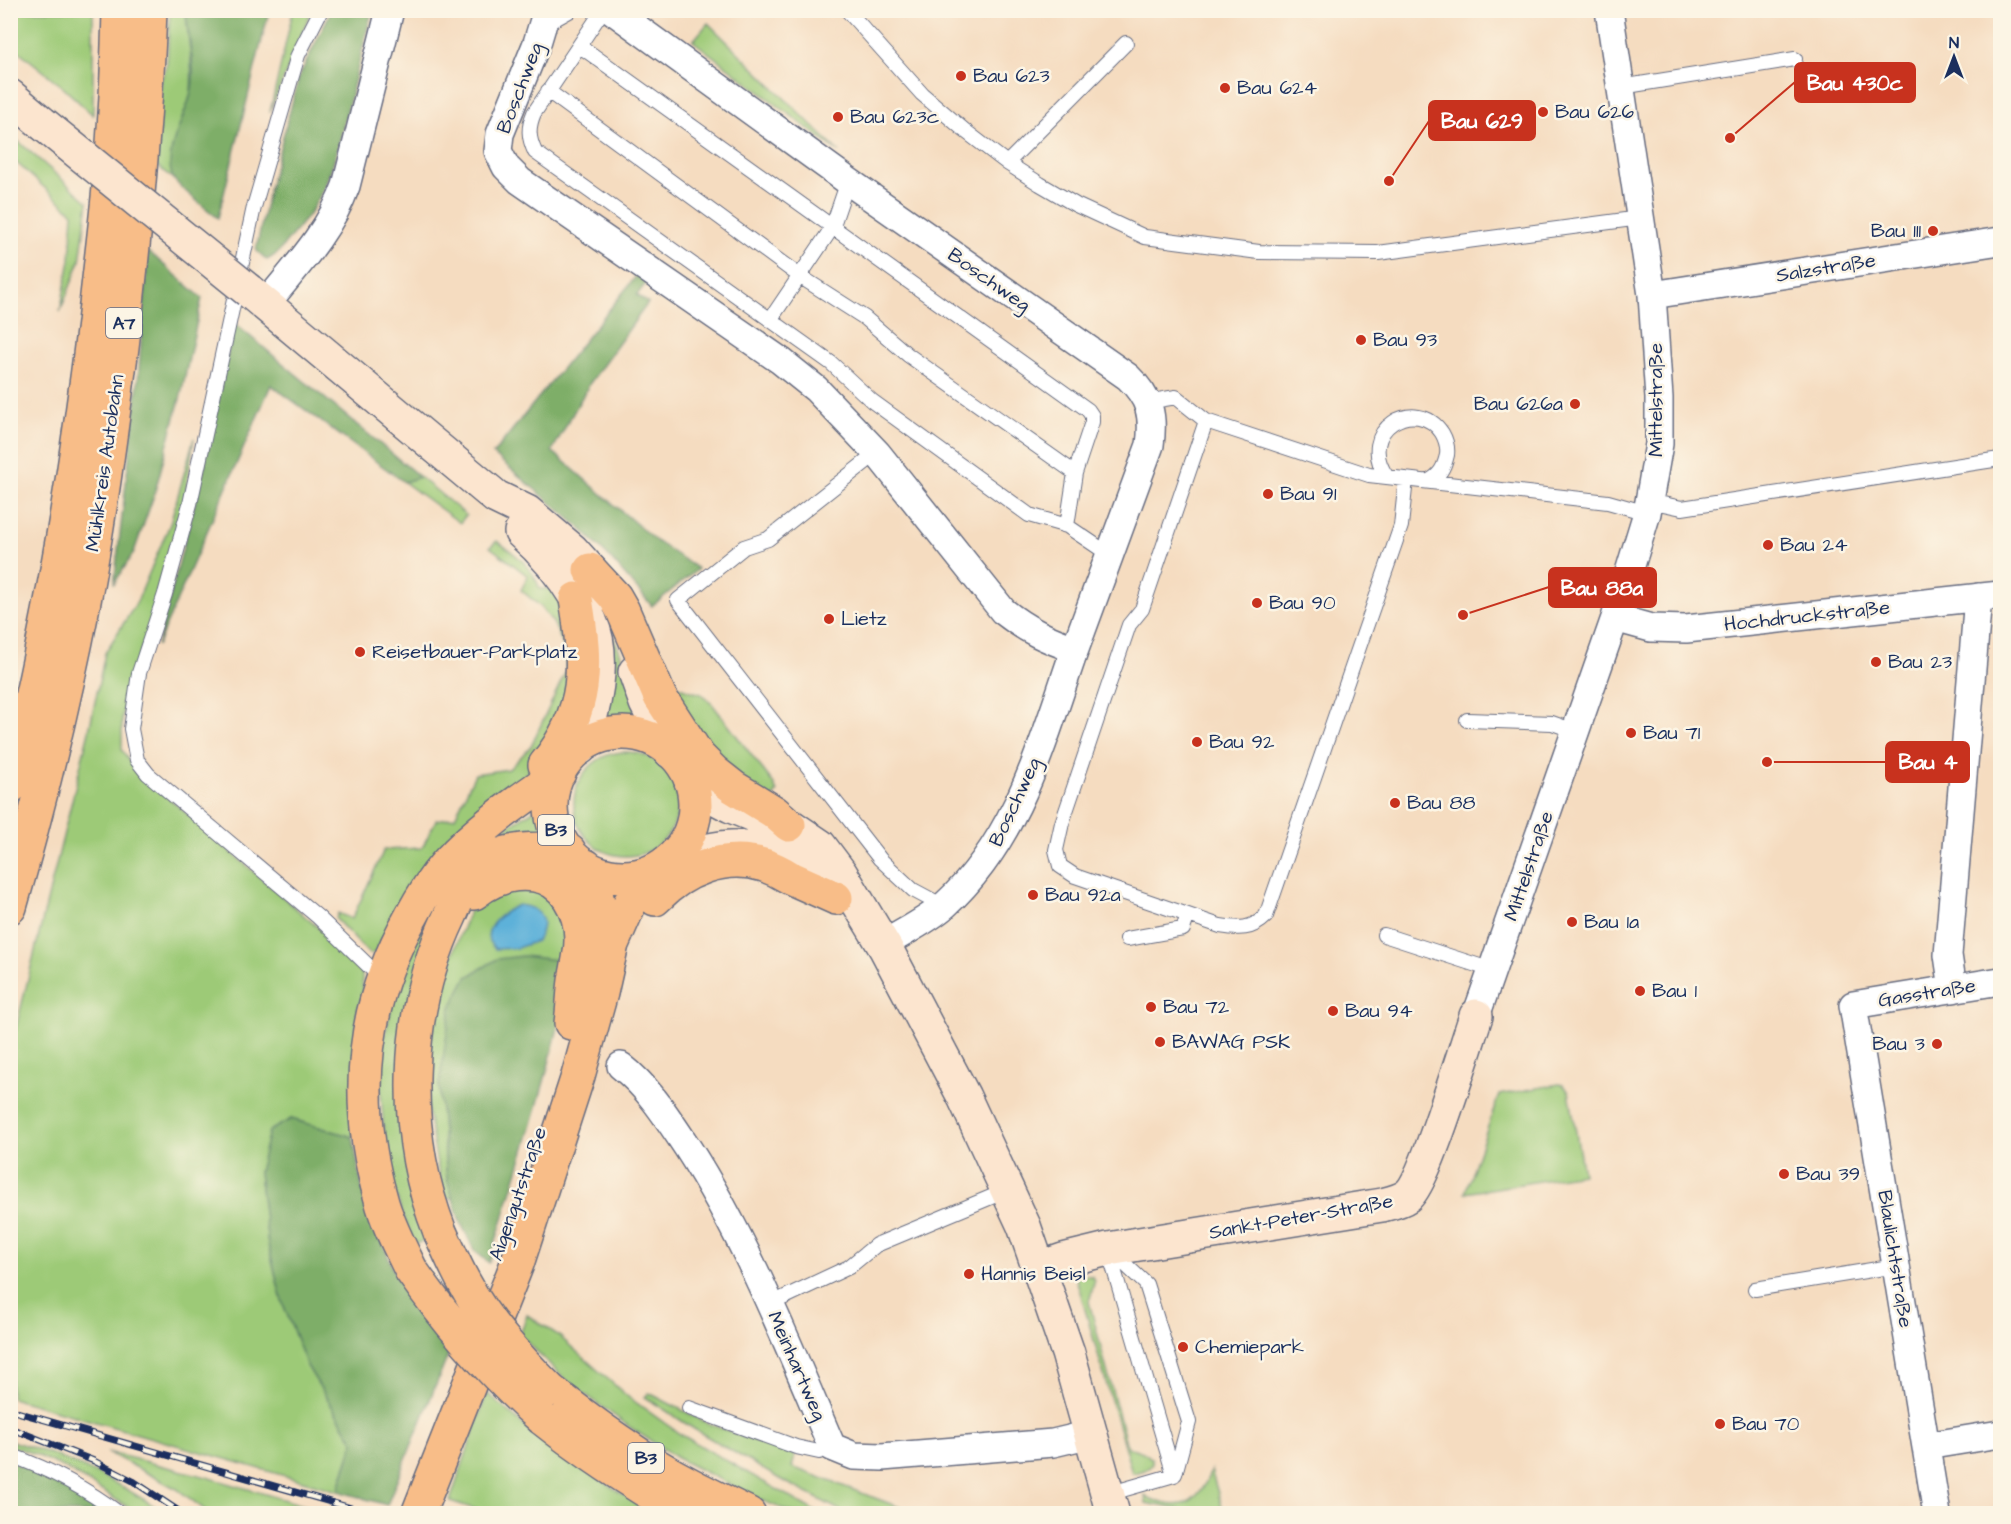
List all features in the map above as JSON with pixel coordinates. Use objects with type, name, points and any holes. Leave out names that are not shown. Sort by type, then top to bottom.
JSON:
[{"type":"main road","name":"Mühlkreis Autobahn","points":[[10,787],[53,592],[79,434],[100,273],[114,130],[119,10]]},
{"type":"main road","name":"Mühlkreis Autobahn","points":[[10,933],[13,898],[51,755],[85,598],[114,411],[134,247],[150,10]]},
{"type":"main road","points":[[590,570],[615,597],[660,697],[699,756],[733,787],[774,812],[789,825]]},
{"type":"main road","points":[[554,767],[581,690],[584,659],[576,599]]},
{"type":"main road","points":[[10,707],[42,648]]},
{"type":"main road","name":"B3","points":[[685,1514],[578,1446],[547,1404],[519,1359],[488,1320],[464,1283],[432,1212],[420,1168],[415,1134],[416,1043],[426,984],[432,959],[466,881],[480,866],[514,851],[535,849],[577,859],[606,875],[624,877],[636,876],[659,867],[681,848],[693,824],[695,800],[691,781],[683,765],[671,752],[652,740],[625,734],[600,738],[580,748],[569,760],[554,767],[517,803],[480,832],[447,863],[426,889],[399,938],[382,980],[367,1041],[364,1086],[368,1145],[381,1201],[411,1270],[470,1348],[511,1390],[547,1404],[588,1419],[689,1484],[749,1514]]},
{"type":"main road","name":"B3","points":[[554,767],[553,818],[558,834],[577,859]]},
{"type":"main road","name":"Aigengutstraße","points":[[395,1514],[498,1256],[545,1116],[571,1023],[586,984],[600,933],[599,901],[577,859]]},
{"type":"main road","points":[[601,993],[645,910],[677,880],[701,867],[736,861],[764,865],[836,898]]},
{"type":"main road","points":[[601,993],[612,944],[621,921],[659,867]]},
{"type":"main road","points":[[452,911],[479,889],[494,880],[505,877],[517,874],[539,876],[557,884],[572,902],[580,926],[580,955],[571,1023]]},
{"type":"main road","name":"Aigengutstraße","points":[[418,1514],[517,1264],[564,1123],[601,993]]},
{"type":"street","points":[[257,298],[329,224],[340,205],[390,10]]},
{"type":"street","name":"Boschweg","points":[[612,10],[848,181],[1128,377],[1139,388],[1152,415],[1150,446],[1030,775],[1004,832],[980,868],[943,906],[878,937]]},
{"type":"street","name":"Mittelstraße","points":[[1476,1016],[1615,618],[1648,507],[1659,444],[1659,398],[1652,296],[1609,10]]},
{"type":"street","name":"Boschweg","points":[[545,18],[501,134],[498,151],[506,167],[520,181],[781,361],[816,389],[877,453],[1003,611],[1021,626],[1040,637],[1075,649]]},
{"type":"street","points":[[10,96],[496,497],[527,512],[572,550],[590,570],[625,648],[646,703],[671,752]]},
{"type":"street","name":"Salzstraße","points":[[1652,296],[2001,240]]},
{"type":"street","points":[[496,497],[515,526],[552,562],[592,623],[598,659],[596,694],[592,716],[580,748]]},
{"type":"street","points":[[1953,988],[1948,955],[1989,596]]},
{"type":"street","name":"Hochdruckstraße","points":[[1615,618],[1651,628],[1686,629],[1989,596]]},
{"type":"street","points":[[691,781],[710,795],[731,806],[767,821],[789,825],[826,852],[842,874],[964,1097],[1008,1190],[1040,1268],[1068,1353],[1110,1504]]},
{"type":"street","points":[[659,867],[712,848],[754,847],[773,851],[814,875],[878,937]]},
{"type":"street","name":"Gasstraße","points":[[1853,1005],[2001,981]]},
{"type":"street","name":"Blaulichtstraße","points":[[1853,1005],[1937,1514]]},
{"type":"street","name":"Sankt-Peter-Straße","points":[[1040,1268],[1108,1249],[1382,1205],[1408,1195],[1423,1170],[1476,1016]]},
{"type":"street","name":"Meinhartweg","points":[[621,1066],[648,1092],[695,1160],[740,1241],[832,1447]]},
{"type":"street","points":[[832,1447],[854,1456],[882,1457],[1053,1443],[1091,1434]]},
{"type":"street","points":[[1926,1446],[2001,1434]]},
{"type":"lane","points":[[321,10],[298,56],[254,207],[189,504],[165,594],[139,673],[131,729],[136,760],[148,774],[318,917],[382,980]]},
{"type":"lane","points":[[545,18],[571,10]]},
{"type":"lane","points":[[603,10],[534,112],[529,135],[535,152],[831,363],[872,401],[1029,515],[1067,526],[1110,555]]},
{"type":"lane","points":[[847,10],[922,94],[1007,163],[1076,205],[1145,237],[1259,252],[1378,253],[1640,218]]},
{"type":"lane","points":[[1007,163],[1126,43]]},
{"type":"lane","points":[[580,46],[1088,410],[1092,416],[1092,422],[1075,473],[1067,526]]},
{"type":"lane","points":[[1621,87],[1795,58]]},
{"type":"lane","points":[[548,91],[801,277],[865,318],[908,355],[1075,473]]},
{"type":"lane","points":[[770,320],[832,228],[848,181]]},
{"type":"lane","points":[[1147,402],[1176,397],[1206,421],[1369,475],[1648,507],[1682,508],[2001,459]]},
{"type":"lane","points":[[1388,477],[1380,467],[1377,454],[1378,443],[1388,426],[1400,419],[1413,416],[1426,419],[1438,427],[1445,438],[1448,450],[1445,465],[1437,477],[1429,481]]},
{"type":"lane","points":[[1206,421],[1142,609],[1129,625],[1062,823],[1056,850],[1060,866],[1074,876],[1220,926],[1240,930],[1257,925],[1266,916],[1401,526],[1406,479]]},
{"type":"lane","points":[[877,453],[768,539],[744,547],[678,600],[880,859],[913,890],[943,906]]},
{"type":"lane","points":[[1467,720],[1552,723],[1575,731]]},
{"type":"lane","points":[[1127,939],[1183,929],[1188,915]]},
{"type":"lane","points":[[1384,935],[1492,970]]},
{"type":"lane","points":[[770,1304],[849,1267],[876,1245],[1008,1190]]},
{"type":"lane","points":[[1108,1249],[1174,1474]]},
{"type":"lane","points":[[1108,1249],[1146,1284],[1189,1422],[1174,1474],[1110,1504]]},
{"type":"lane","points":[[1755,1289],[1896,1266]]},
{"type":"lane","points":[[689,1408],[796,1447],[819,1452],[832,1447]]},
{"type":"lane","points":[[10,1455],[33,1463],[84,1490],[120,1514]]},
{"type":"green space","points":[[10,11],[93,11],[93,115],[11,45]]},
{"type":"green space","points":[[170,11],[186,11],[192,70],[189,102],[172,154],[173,179],[154,163],[161,81],[167,63]]},
{"type":"green space","points":[[186,11],[269,11],[218,218],[176,182],[170,168],[172,147],[193,83]]},
{"type":"green space","points":[[293,11],[311,11],[270,112]]},
{"type":"green space","points":[[331,11],[372,11],[336,155],[324,189],[310,213],[277,254],[267,260],[256,250],[269,189],[299,77]]},
{"type":"green space","points":[[708,23],[840,153],[693,41]]},
{"type":"green space","points":[[11,135],[88,202],[80,261],[60,312],[70,260],[73,213],[11,158]]},
{"type":"green space","points":[[148,251],[202,298],[181,395],[154,495],[134,552],[114,584],[138,382]]},
{"type":"green space","points":[[637,275],[647,282],[637,295],[648,303],[590,383],[552,451],[656,541],[698,569],[652,606],[578,526],[493,454]]},
{"type":"green space","points":[[234,323],[420,477],[404,482],[271,385],[157,646],[204,468]]},
{"type":"green space","points":[[194,438],[184,502],[155,613],[129,682],[122,717],[122,750],[142,778],[171,800],[354,959],[362,974],[363,991],[357,1014],[353,1137],[291,1119],[259,1172],[268,1244],[282,1301],[307,1366],[354,1442],[338,1491],[11,1398],[11,1048],[89,731],[105,653],[137,602],[170,524]]},
{"type":"green space","points":[[420,477],[466,515],[460,523],[404,482]]},
{"type":"green space","points":[[497,541],[523,561],[540,589],[557,588],[578,660],[544,754],[529,771],[495,800],[400,904],[375,953],[369,954],[336,919],[338,913],[352,919],[384,850],[422,848],[436,820],[455,817],[475,774],[509,769],[531,746],[566,671],[564,647],[554,624],[542,608],[521,590],[528,576],[490,547]]},
{"type":"green space","points":[[596,603],[618,647],[644,721],[611,721],[600,725]]},
{"type":"green space","points":[[663,682],[701,694],[713,705],[773,783],[777,792],[772,800],[724,766]]},
{"type":"green space","points":[[626,752],[646,756],[663,767],[674,784],[678,804],[674,824],[663,841],[646,852],[626,856],[606,852],[589,841],[578,824],[574,804],[578,784],[589,767],[606,756]]},
{"type":"green space","points":[[542,805],[543,828],[547,837],[523,837],[418,966],[430,1238],[415,1244],[386,1166],[379,1061],[402,962],[447,882],[508,826]]},
{"type":"green space","points":[[530,883],[565,912],[570,972],[439,1085],[447,1179],[453,1198],[445,1198],[427,1106],[430,1047],[439,986],[470,911],[489,893]]},
{"type":"green space","points":[[523,956],[557,960],[570,972],[544,1082],[489,1263],[474,1250],[459,1219],[447,1179],[439,1085],[451,1007],[467,977],[497,959]]},
{"type":"green space","points":[[1559,1084],[1569,1091],[1583,1174],[1465,1193],[1499,1095]]},
{"type":"green space","points":[[291,1119],[353,1137],[362,1188],[394,1272],[425,1323],[449,1353],[387,1505],[338,1491],[354,1442],[307,1366],[282,1301],[268,1244],[259,1172],[269,1131]]},
{"type":"green space","points":[[1080,1275],[1092,1276],[1095,1280],[1089,1302],[1127,1447],[1151,1458],[1149,1468],[1140,1472],[1132,1473],[1076,1278]]},
{"type":"green space","points":[[527,1315],[558,1335],[627,1396],[680,1434],[818,1513],[794,1513],[763,1501],[677,1458],[631,1428],[566,1380],[520,1335]]},
{"type":"green space","points":[[487,1393],[539,1439],[651,1513],[487,1513],[450,1501]]},
{"type":"green space","points":[[649,1393],[709,1424],[795,1455],[792,1467],[915,1513],[845,1513],[778,1478],[694,1429],[645,1397]]},
{"type":"green space","points":[[11,1441],[51,1454],[91,1471],[165,1513],[137,1513],[67,1469],[11,1446]]},
{"type":"green space","points":[[107,1452],[207,1477],[330,1513],[209,1513],[177,1489]]},
{"type":"green space","points":[[10,1461],[58,1482],[109,1513],[11,1513]]},
{"type":"green space","points":[[1211,1470],[1224,1513],[1195,1513],[1146,1503],[1145,1496],[1168,1504],[1186,1503],[1200,1492]]},
{"type":"water","points":[[518,905],[538,912],[543,921],[541,934],[537,941],[517,948],[495,949],[489,941],[490,929],[502,914]]},
{"type":"railway","points":[[10,1410],[372,1514]]},
{"type":"railway","points":[[10,1428],[94,1461],[133,1481],[183,1514]]},
{"type":"place","name":"Bau 623","points":[[961,76]]},
{"type":"place","name":"Bau 624","points":[[1225,88]]},
{"type":"place","name":"Bau 626","points":[[1543,112]]},
{"type":"place","name":"Bau 623c","points":[[838,117]]},
{"type":"place","name":"Bau 430c","points":[[1730,138]]},
{"type":"place","name":"Bau 629","points":[[1389,181]]},
{"type":"place","name":"Bau 111","points":[[1933,231]]},
{"type":"place","name":"Bau 93","points":[[1361,340]]},
{"type":"place","name":"Bau 626a","points":[[1575,404]]},
{"type":"place","name":"Bau 91","points":[[1268,494]]},
{"type":"place","name":"Bau 24","points":[[1768,545]]},
{"type":"place","name":"Bau 90","points":[[1257,603]]},
{"type":"place","name":"Bau 88a","points":[[1463,615]]},
{"type":"place","name":"Lietz","points":[[829,619]]},
{"type":"place","name":"Reisetbauer-Parkplatz","points":[[360,652]]},
{"type":"place","name":"Bau 23","points":[[1876,662]]},
{"type":"place","name":"Bau 71","points":[[1631,733]]},
{"type":"place","name":"Bau 92","points":[[1197,742]]},
{"type":"place","name":"Bau 4","points":[[1767,762]]},
{"type":"place","name":"Bau 88","points":[[1395,803]]},
{"type":"place","name":"Bau 92a","points":[[1033,895]]},
{"type":"place","name":"Bau 1a","points":[[1572,922]]},
{"type":"place","name":"Bau 1","points":[[1640,991]]},
{"type":"place","name":"Bau 72","points":[[1151,1007]]},
{"type":"place","name":"Bau 94","points":[[1333,1011]]},
{"type":"place","name":"BAWAG PSK","points":[[1160,1042]]},
{"type":"place","name":"Bau 3","points":[[1937,1044]]},
{"type":"place","name":"Bau 39","points":[[1784,1174]]},
{"type":"place","name":"Hannis Beisl","points":[[969,1274]]},
{"type":"place","name":"Chemiepark","points":[[1183,1347]]},
{"type":"place","name":"Bau 70","points":[[1720,1424]]}]
